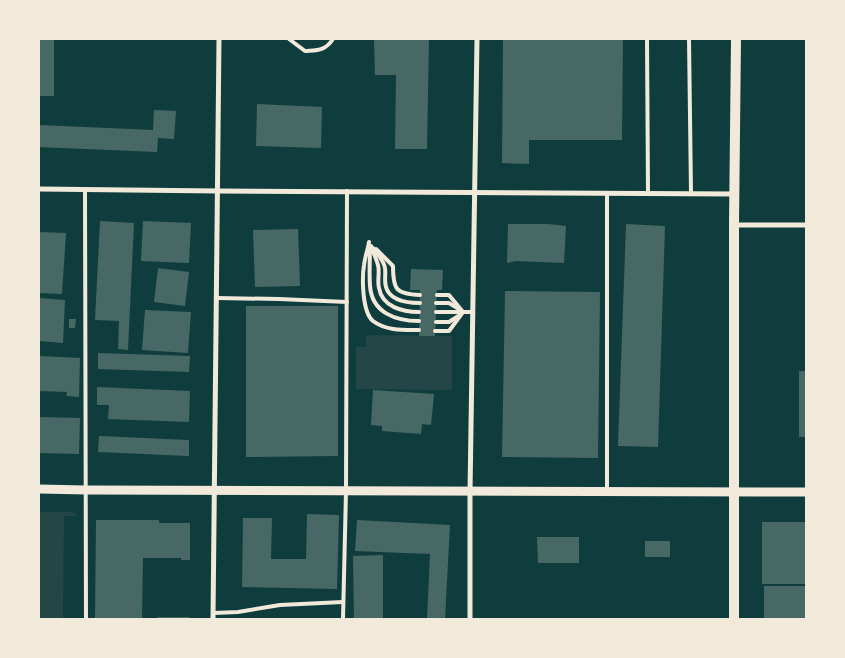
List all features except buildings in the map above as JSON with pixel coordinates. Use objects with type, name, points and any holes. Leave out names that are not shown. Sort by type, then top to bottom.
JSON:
[{"type":"main road","points":[[734,619],[736,39]]},
{"type":"street","points":[[214,616],[220,39]]},
{"type":"street","points":[[470,619],[470,492],[478,39]]},
{"type":"street","points":[[39,189],[734,194]]},
{"type":"street","points":[[734,224],[806,226]]},
{"type":"street","points":[[39,489],[806,492]]},
{"type":"lane","points":[[289,39],[304,51],[322,50],[333,39]]},
{"type":"lane","points":[[647,39],[648,193]]},
{"type":"lane","points":[[689,39],[691,193]]},
{"type":"lane","points":[[85,189],[86,619]]},
{"type":"lane","points":[[343,619],[346,491],[347,192]]},
{"type":"lane","points":[[607,193],[607,492]]},
{"type":"lane","points":[[369,242],[393,266],[393,282],[395,287],[404,293],[420,295]]},
{"type":"lane","points":[[369,242],[386,266],[385,283],[388,291],[401,301],[420,303]]},
{"type":"lane","points":[[369,242],[378,266],[379,289],[384,299],[392,306],[402,310],[420,312]]},
{"type":"lane","points":[[369,242],[370,286],[372,295],[379,307],[395,318],[419,321]]},
{"type":"lane","points":[[369,242],[364,265],[363,291],[368,315],[373,320],[392,329],[419,330]]},
{"type":"lane","points":[[437,295],[449,295],[463,312]]},
{"type":"lane","points":[[217,298],[347,302]]},
{"type":"lane","points":[[436,303],[449,303],[463,312]]},
{"type":"lane","points":[[436,312],[473,312]]},
{"type":"lane","points":[[436,322],[449,322],[463,312]]},
{"type":"lane","points":[[436,331],[449,331],[463,312]]},
{"type":"lane","points":[[214,616],[280,605],[343,602]]},
{"type":"shaded area","points":[[366,335],[452,336],[452,390],[356,389],[356,347],[366,347]]},
{"type":"shaded area","points":[[39,512],[72,512],[77,515],[64,516],[63,619],[39,619]]}]
